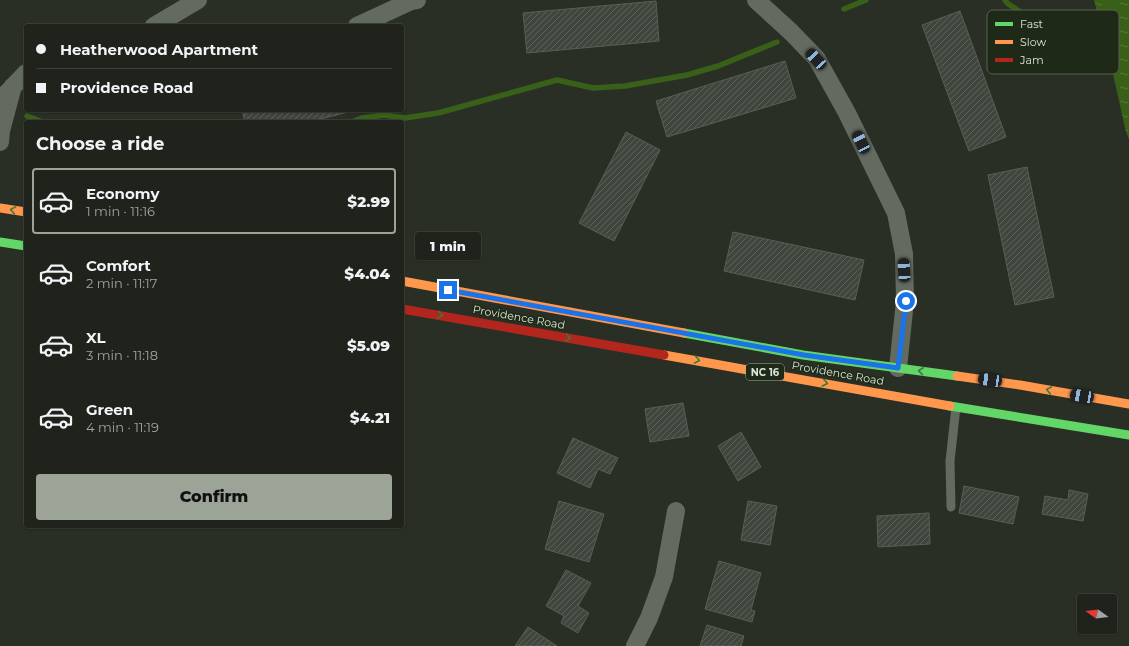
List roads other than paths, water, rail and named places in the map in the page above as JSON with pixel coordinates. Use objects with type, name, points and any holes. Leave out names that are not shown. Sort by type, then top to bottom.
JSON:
[{"type":"main road","points":[[0,208],[24,212]]},
{"type":"main road","points":[[0,242],[24,246]]},
{"type":"main road","name":"Providence Road","points":[[404,281],[804,355],[1020,385],[1129,404]]},
{"type":"main road","name":"Providence Road","points":[[404,309],[956,407],[1129,435]]},
{"type":"street","points":[[157,24],[198,0]]},
{"type":"street","points":[[361,24],[413,0]]},
{"type":"street","points":[[756,0],[791,32],[816,59],[847,113],[896,213],[904,254],[906,301],[898,368]]},
{"type":"street","points":[[0,101],[24,75]]},
{"type":"street","points":[[0,142],[1,131],[13,86]]},
{"type":"street","points":[[635,646],[649,618],[664,577],[676,511]]},
{"type":"lane","points":[[951,507],[950,462],[956,407]]},
{"type":"water","points":[[1094,0],[1129,0],[1129,139],[1126,132],[1113,74],[1119,74],[1119,10],[1097,10]]},
{"type":"waterway","points":[[844,9],[866,0]]},
{"type":"waterway","points":[[1005,0],[1017,10]]},
{"type":"waterway","points":[[357,120],[384,115],[405,118],[438,113],[557,80],[593,88],[625,86],[687,75],[718,66],[777,42]]},
{"type":"waterway","points":[[27,116],[38,120]]}]
